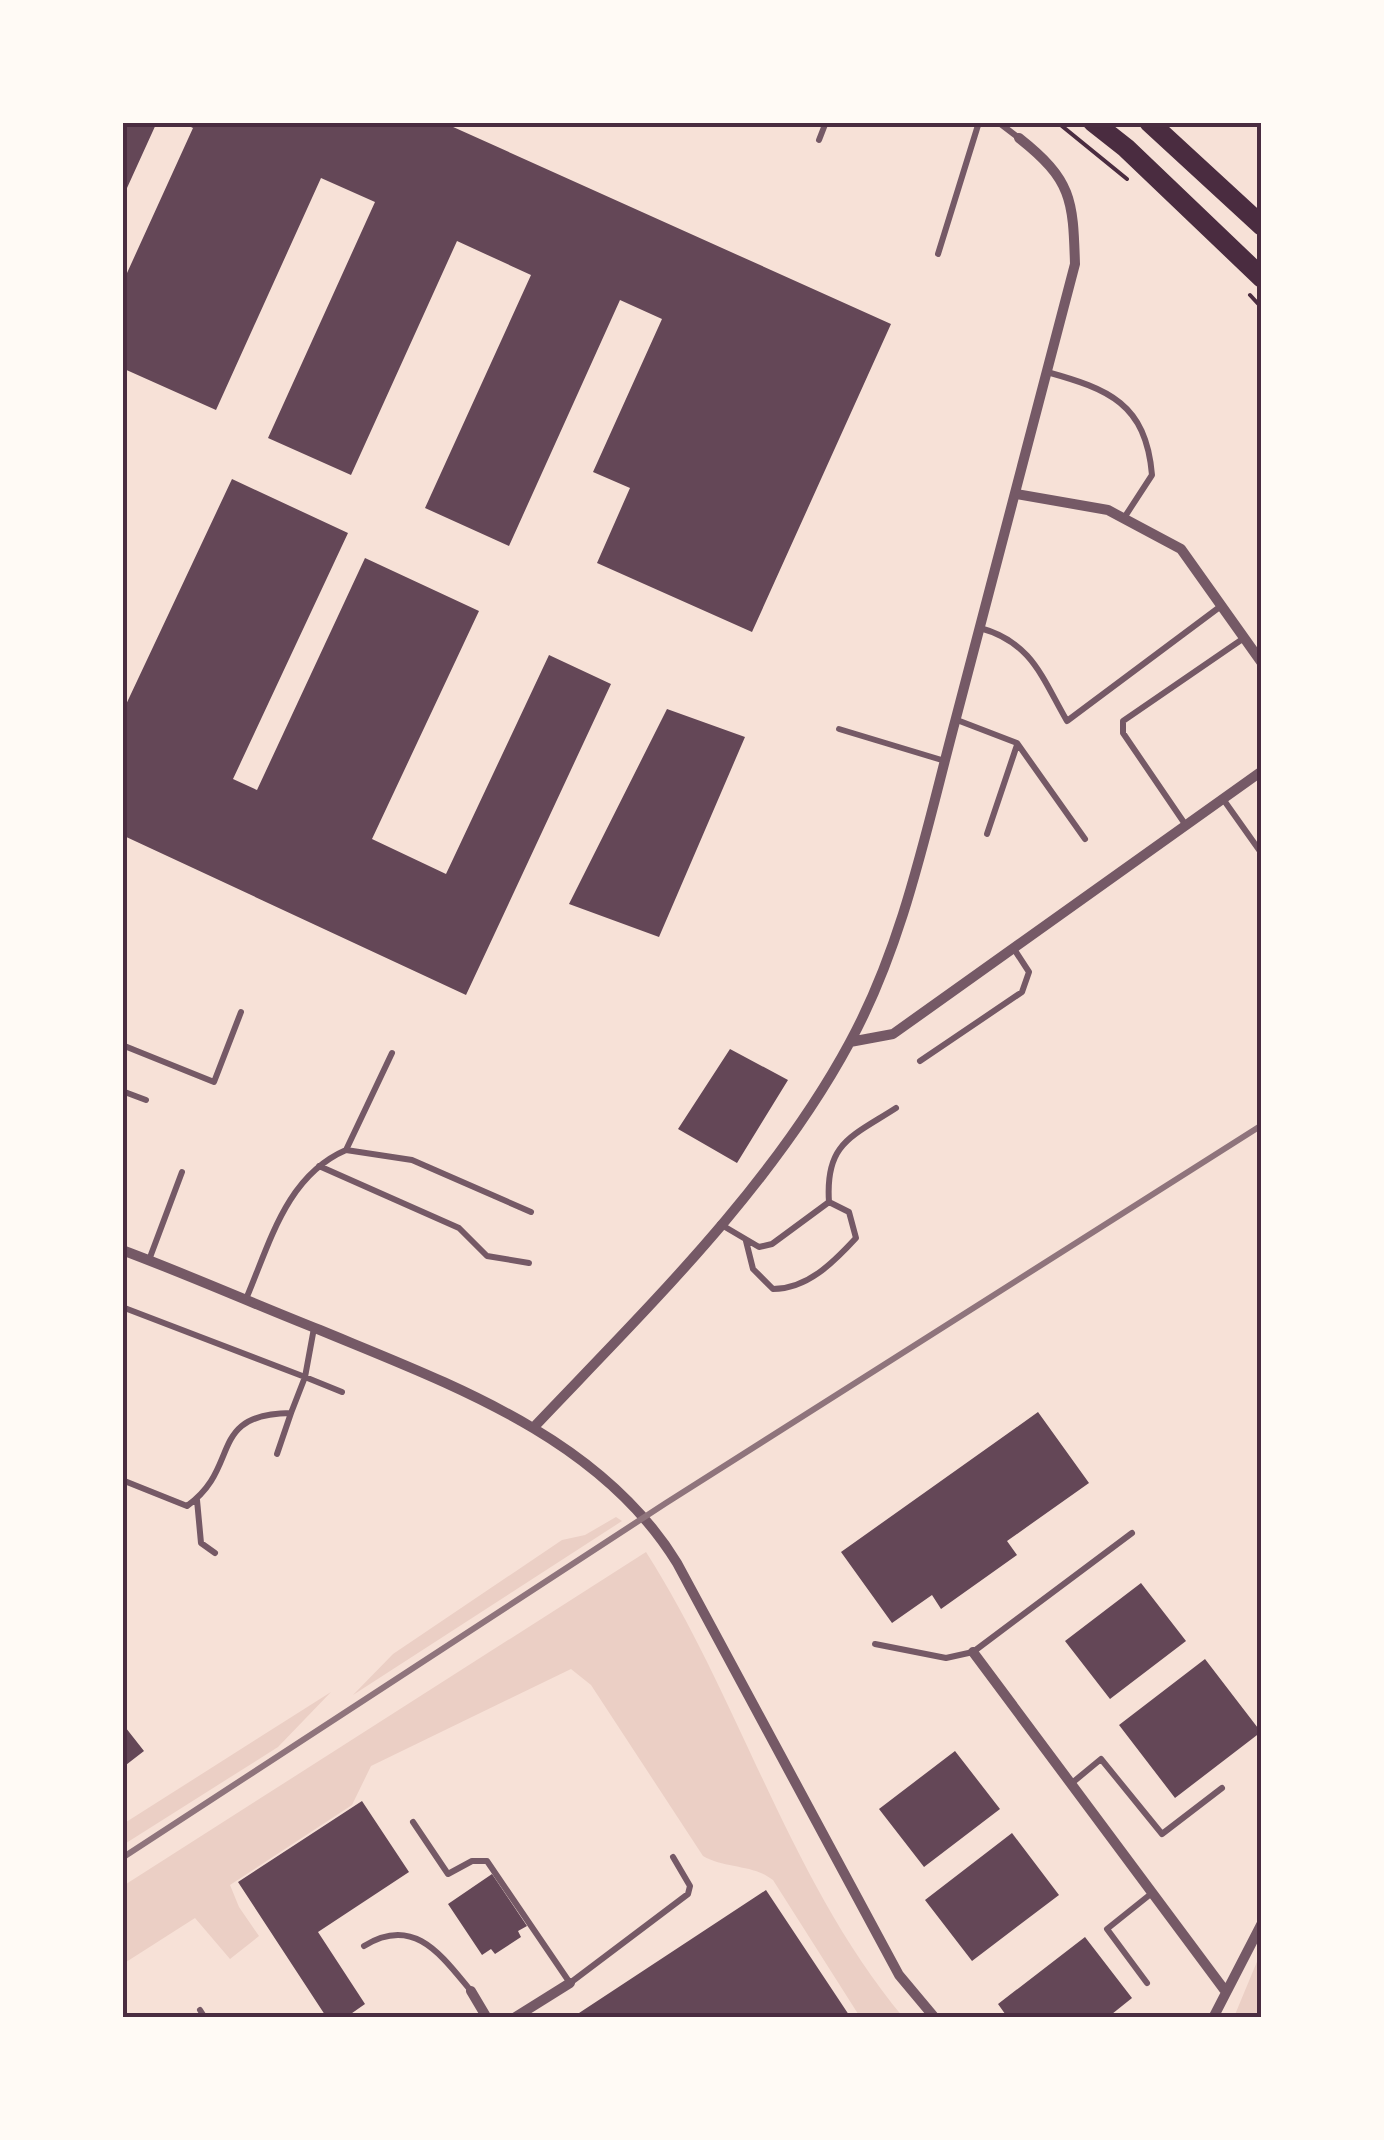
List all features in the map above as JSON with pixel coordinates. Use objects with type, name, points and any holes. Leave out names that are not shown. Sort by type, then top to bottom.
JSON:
[{"type":"highway","points":[[1092,122],[1126,148],[1262,278]]},
{"type":"highway","points":[[1149,122],[1262,226]]},
{"type":"street","points":[[534,1427],[769,1166],[850,1042],[878,978],[915,871],[1075,264],[1073,209],[1054,166],[1019,138]]},
{"type":"street","points":[[1016,494],[1108,510],[1181,549],[1262,663]]},
{"type":"street","points":[[850,1042],[893,1034],[1262,772]]},
{"type":"street","points":[[122,1250],[436,1378],[534,1427],[616,1488],[661,1537],[677,1563],[899,1975],[935,2018]]},
{"type":"street","points":[[974,1652],[1226,1992]]},
{"type":"street","points":[[1212,2018],[1262,1923]]},
{"type":"street","points":[[514,2018],[570,1983]]},
{"type":"street","points":[[471,1991],[487,2018]]},
{"type":"lane","points":[[818,140],[826,122]]},
{"type":"lane","points":[[938,254],[979,122]]},
{"type":"lane","points":[[998,122],[1019,138]]},
{"type":"lane","points":[[1047,372],[1103,388],[1128,409],[1152,475],[1124,518]]},
{"type":"lane","points":[[980,628],[1008,636],[1023,648],[1068,721],[1221,606]]},
{"type":"lane","points":[[1186,826],[1122,733],[1123,722],[1244,638]]},
{"type":"lane","points":[[956,719],[1017,743],[1084,839]]},
{"type":"lane","points":[[839,729],[945,761]]},
{"type":"lane","points":[[988,834],[1017,743]]},
{"type":"lane","points":[[1223,799],[1262,854]]},
{"type":"lane","points":[[920,1061],[1022,992],[1029,972],[1013,948]]},
{"type":"lane","points":[[122,1045],[214,1082],[242,1012]]},
{"type":"lane","points":[[246,1300],[295,1188],[319,1166],[346,1150],[392,1053]]},
{"type":"lane","points":[[122,1091],[146,1100]]},
{"type":"lane","points":[[829,1202],[827,1174],[832,1155],[844,1142],[896,1108]]},
{"type":"lane","points":[[346,1150],[412,1160],[530,1212]]},
{"type":"lane","points":[[319,1166],[458,1228],[487,1256],[529,1262]]},
{"type":"lane","points":[[150,1260],[182,1172]]},
{"type":"lane","points":[[720,1224],[746,1241],[759,1246],[772,1244],[829,1202]]},
{"type":"lane","points":[[746,1241],[753,1269],[773,1288],[789,1288],[810,1278],[856,1238],[856,1226],[849,1212],[829,1202]]},
{"type":"lane","points":[[122,1307],[342,1392]]},
{"type":"lane","points":[[276,1454],[305,1377],[314,1328]]},
{"type":"lane","points":[[122,1480],[187,1506],[206,1493],[240,1424],[260,1413],[291,1412]]},
{"type":"lane","points":[[197,1499],[201,1542],[215,1553]]},
{"type":"lane","points":[[875,1644],[946,1658],[974,1652],[1132,1533]]},
{"type":"lane","points":[[1071,1784],[1102,1759],[1162,1834],[1222,1788]]},
{"type":"lane","points":[[414,1822],[448,1874],[472,1861],[487,1862],[570,1983],[688,1894],[690,1886],[673,1857]]},
{"type":"lane","points":[[1147,1984],[1107,1928],[1152,1893]]},
{"type":"lane","points":[[364,1946],[396,1933],[413,1935],[433,1946],[471,1991]]},
{"type":"shaded area","points":[[616,1517],[622,1521],[353,1695],[393,1654],[562,1540],[585,1535]]},
{"type":"shaded area","points":[[646,1552],[680,1609],[828,1908],[903,2017],[860,2017],[773,1880],[757,1871],[703,1856],[591,1685],[571,1669],[371,1766],[352,1805],[230,1885],[239,1907],[259,1936],[230,1959],[195,1918],[123,1964],[123,1886]]},
{"type":"shaded area","points":[[331,1692],[278,1747],[123,1845],[123,1824]]},
{"type":"shaded area","points":[[1261,1952],[1261,2017],[1234,2017]]},
{"type":"building","points":[[122,122],[157,122],[122,199]]},
{"type":"building","points":[[181,122],[442,122],[891,324],[752,632],[597,563],[630,488],[593,472],[662,319],[620,300],[509,546],[425,508],[531,275],[457,241],[351,475],[268,438],[375,202],[321,178],[216,410],[122,368],[122,284],[193,128]]},
{"type":"building","points":[[232,479],[348,533],[233,779],[257,790],[365,558],[479,611],[372,839],[446,874],[549,655],[611,684],[466,995],[122,835],[122,713]]},
{"type":"building","points":[[667,709],[745,737],[659,937],[569,904]]},
{"type":"building","points":[[730,1049],[788,1080],[737,1163],[678,1129]]},
{"type":"building","points":[[1038,1412],[1089,1483],[1007,1541],[1017,1555],[941,1609],[932,1595],[892,1623],[841,1552]]},
{"type":"building","points":[[1141,1583],[1186,1641],[1110,1699],[1065,1641]]},
{"type":"building","points":[[1205,1659],[1261,1732],[1175,1798],[1119,1725]]},
{"type":"building","points":[[122,1723],[144,1751],[122,1768]]},
{"type":"building","points":[[955,1751],[1000,1809],[924,1867],[879,1809]]},
{"type":"building","points":[[362,1801],[409,1872],[318,1932],[365,2004],[345,2018],[327,2018],[238,1882]]},
{"type":"building","points":[[1012,1833],[1059,1895],[972,1961],[925,1900]]},
{"type":"building","points":[[492,1874],[527,1926],[518,1931],[521,1937],[495,1954],[491,1949],[482,1955],[448,1904]]},
{"type":"building","points":[[766,1890],[851,2018],[578,2018],[576,2015]]},
{"type":"building","points":[[1085,1937],[1132,1998],[1107,2018],[1008,2018],[998,2004]]},
{"type":"railway","points":[[122,1858],[666,1503],[1262,1125]]}]
